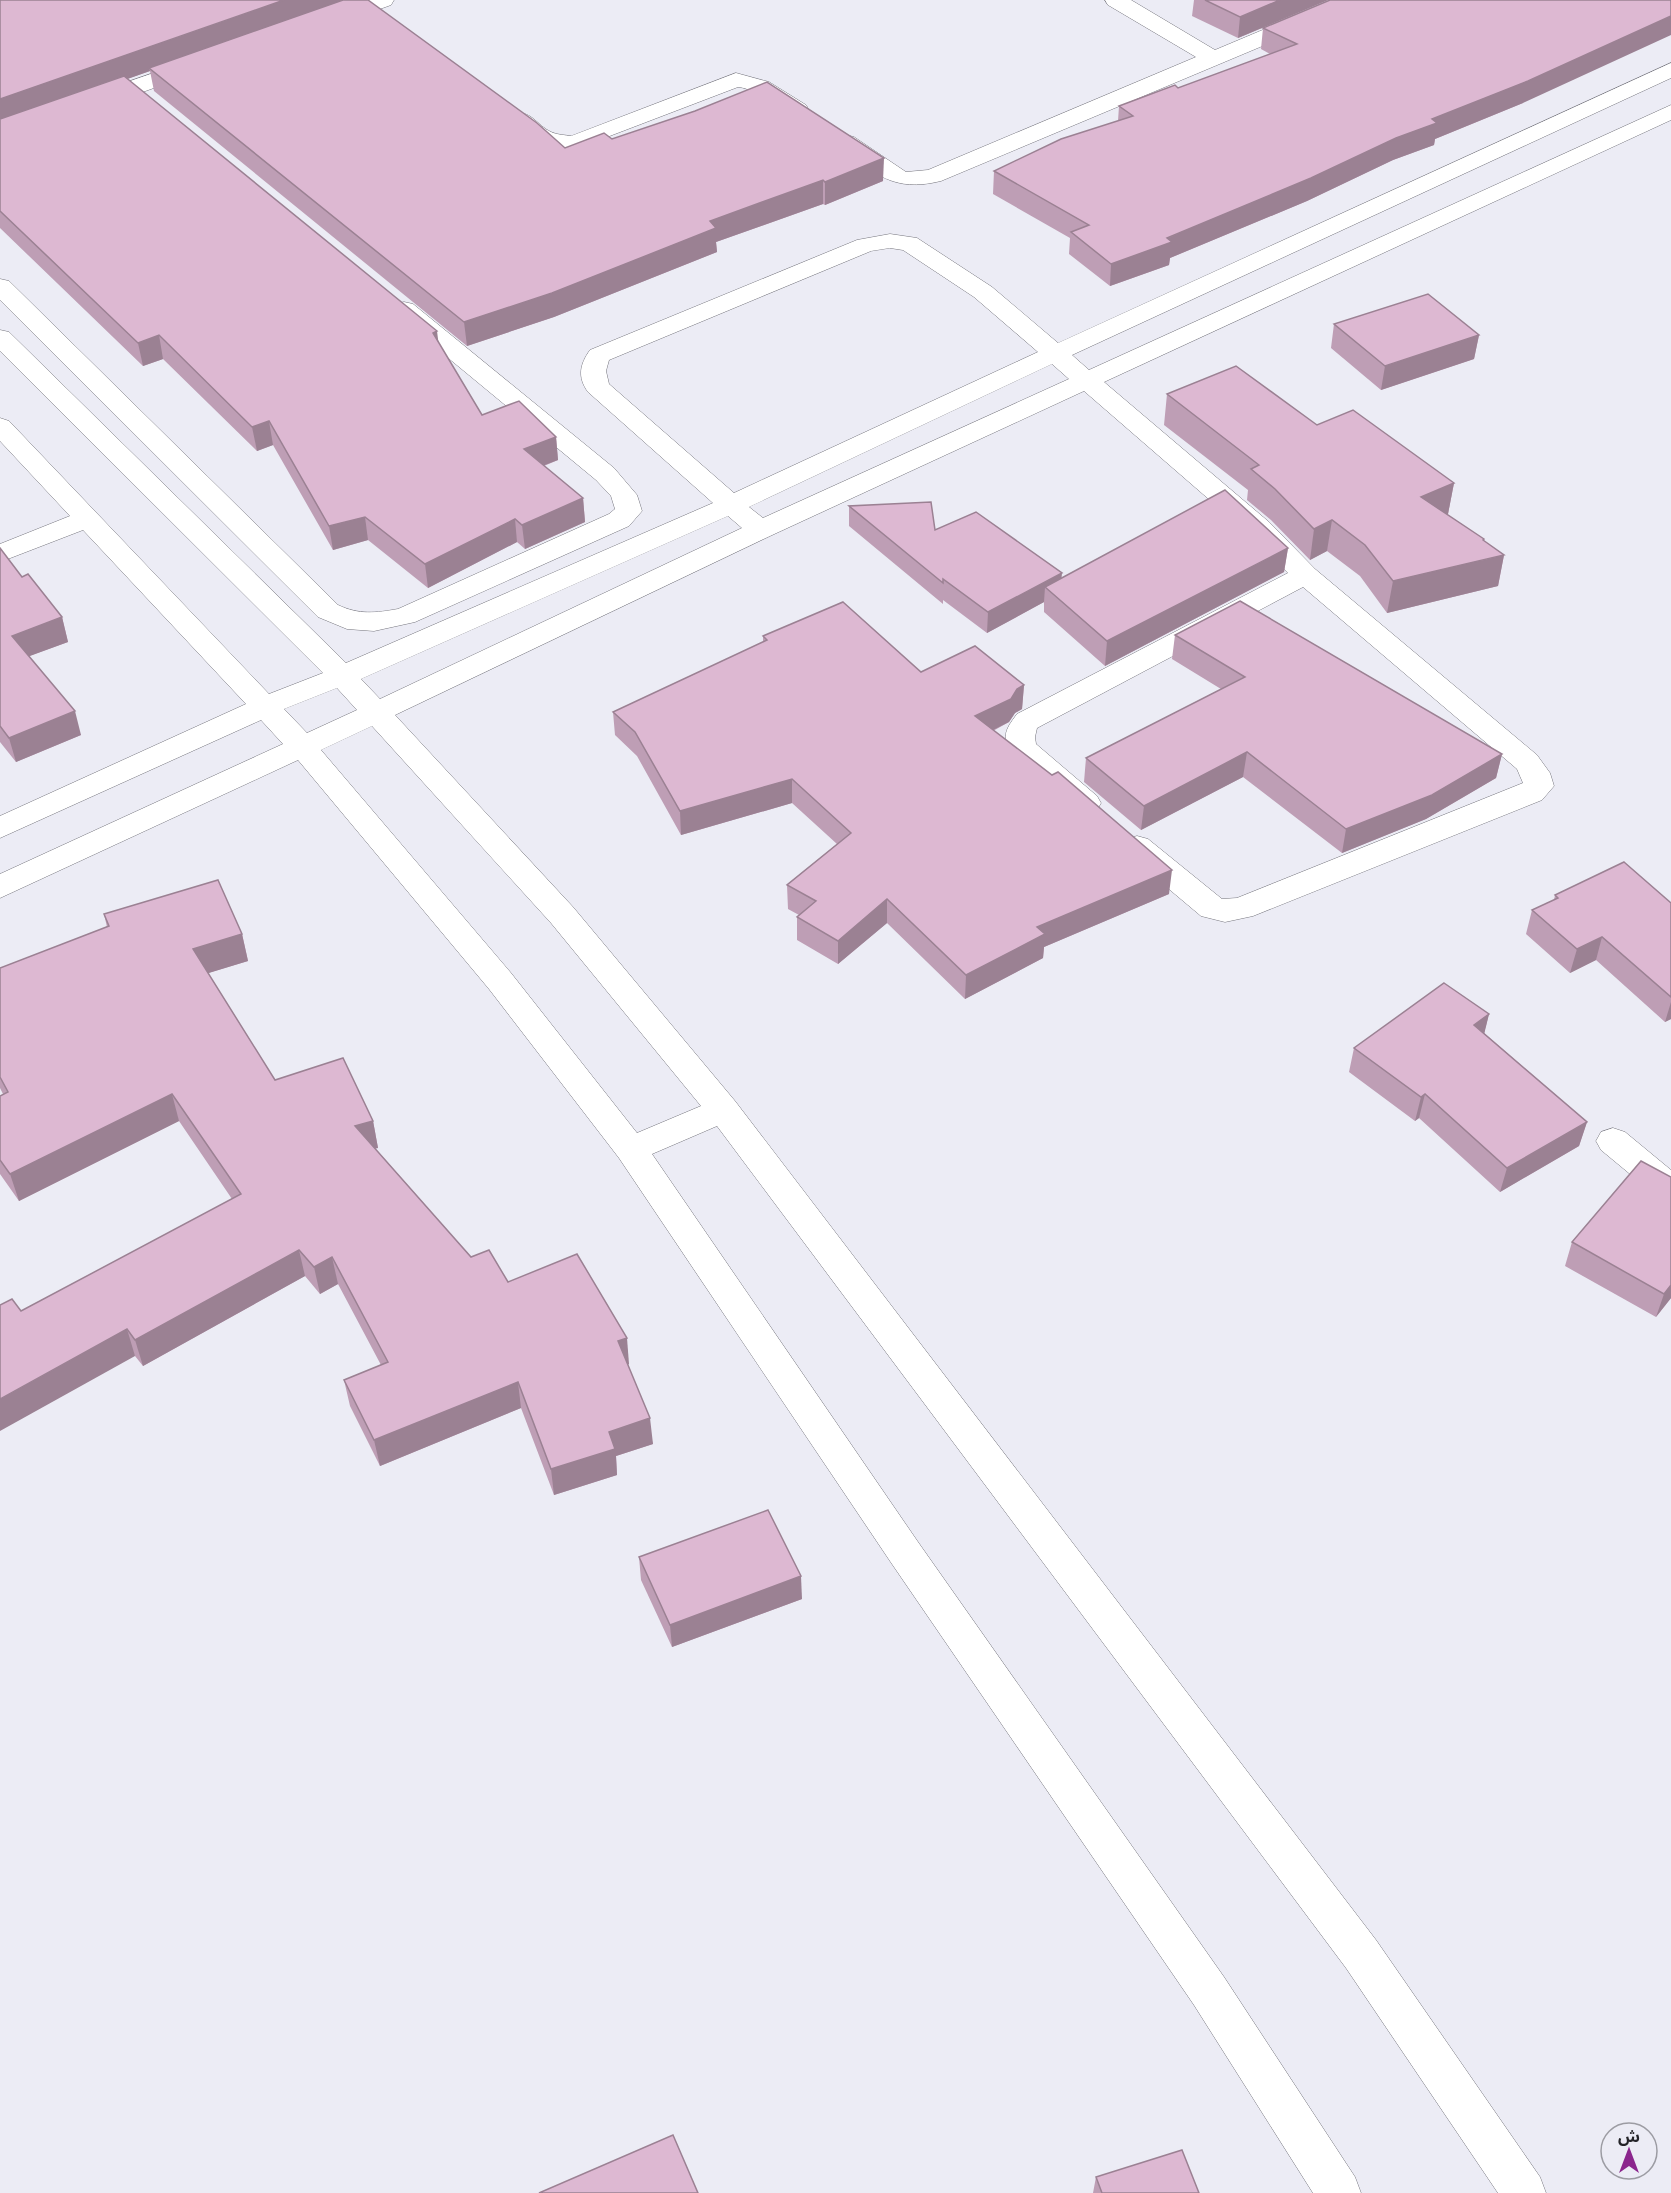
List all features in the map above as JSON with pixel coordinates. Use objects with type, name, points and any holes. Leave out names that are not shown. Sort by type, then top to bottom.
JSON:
[{"type":"street","points":[[1116,0],[1213,58]]},
{"type":"street","points":[[507,110],[544,138],[573,143],[722,84],[747,80],[758,84],[898,177],[921,178],[933,176],[1352,0]]},
{"type":"street","points":[[311,26],[378,9]]},
{"type":"street","points":[[78,107],[142,95],[211,60]]},
{"type":"street","points":[[0,828],[266,706],[342,676],[731,505],[1671,70]]},
{"type":"street","points":[[1615,97],[1663,116]]},
{"type":"street","points":[[0,887],[375,713],[760,530],[1663,116]]},
{"type":"street","points":[[760,530],[597,387],[592,374],[593,364],[598,355],[865,245],[891,241],[909,243],[984,292],[1260,528],[1305,575],[1527,762],[1535,773],[1539,786],[1531,793],[1242,908],[1225,911],[1212,908],[1200,900],[1026,752],[1020,740],[1021,729],[1027,721],[1305,575]]},
{"type":"street","points":[[0,286],[328,611],[347,620],[374,622],[405,616],[619,519],[629,511],[628,502],[605,474],[383,292]]},
{"type":"street","points":[[0,338],[342,676],[562,915],[723,1110],[1361,1954],[1524,2193]]},
{"type":"street","points":[[0,426],[302,746],[500,981],[631,1149],[905,1553],[1209,1991],[1339,2193]]},
{"type":"street","points":[[0,554],[89,518]]},
{"type":"street","points":[[513,568],[536,591]]},
{"type":"street","points":[[254,588],[291,574]]},
{"type":"street","points":[[631,1149],[723,1110]]},
{"type":"street","points":[[1613,1142],[1671,1189]]},
{"type":"building","points":[[0,0],[284,0],[0,99]]},
{"type":"building","points":[[343,0],[368,0],[537,123],[565,148],[604,133],[612,139],[695,111],[767,82],[884,158],[825,182],[823,180],[710,221],[716,228],[552,293],[464,322],[149,68]]},
{"type":"building","points":[[1205,0],[1280,0],[1240,17]]},
{"type":"building","points":[[1330,0],[1671,0],[1671,16],[1528,81],[1432,119],[1437,123],[1396,138],[1311,178],[1167,238],[1172,242],[1111,264],[1071,232],[1089,225],[994,171],[1061,139],[1133,116],[1119,106],[1175,85],[1178,88],[1297,44],[1263,28]]},
{"type":"building","points":[[124,76],[437,331],[433,333],[482,415],[519,401],[556,437],[524,449],[583,498],[522,525],[515,519],[425,564],[365,517],[329,526],[269,421],[252,427],[159,335],[138,343],[0,211],[0,119]]},
{"type":"building","points":[[1428,294],[1479,335],[1385,366],[1334,324]]},
{"type":"building","points":[[1236,366],[1317,425],[1353,410],[1454,483],[1421,497],[1504,555],[1393,581],[1365,545],[1332,520],[1314,529],[1275,489],[1251,469],[1259,465],[1167,394]]},
{"type":"building","points":[[1225,490],[1288,548],[1107,641],[1045,587]]},
{"type":"building","points":[[931,502],[935,530],[976,512],[1062,573],[988,612],[943,579],[943,583],[849,506]]},
{"type":"building","points":[[0,548],[22,577],[28,574],[62,617],[12,636],[75,711],[9,738],[0,726]]},
{"type":"building","points":[[1240,601],[1502,754],[1432,795],[1346,829],[1247,752],[1144,806],[1086,758],[1245,677],[1175,635]]},
{"type":"building","points":[[843,602],[921,672],[975,646],[1024,685],[1017,689],[1011,699],[975,716],[1052,775],[1058,772],[1172,870],[1037,927],[1045,934],[966,975],[887,899],[838,941],[797,917],[816,901],[787,885],[851,833],[792,779],[680,811],[635,732],[613,712],[767,640],[763,636]]},
{"type":"building","points":[[1624,862],[1671,903],[1671,997],[1602,937],[1577,949],[1532,910],[1558,898],[1555,895]]},
{"type":"building","points":[[218,880],[242,934],[193,949],[275,1080],[343,1058],[373,1121],[355,1126],[471,1257],[489,1250],[508,1282],[577,1254],[627,1338],[618,1341],[650,1418],[609,1432],[615,1449],[551,1469],[518,1382],[374,1440],[344,1380],[388,1362],[332,1257],[314,1267],[299,1250],[135,1340],[127,1329],[0,1399],[0,1305],[12,1299],[21,1311],[241,1194],[172,1094],[10,1174],[0,1160],[0,1096],[8,1092],[0,1077],[0,968],[109,926],[104,914]]},
{"type":"building","points":[[1444,983],[1489,1014],[1474,1025],[1587,1122],[1507,1168],[1425,1094],[1421,1097],[1354,1048]]},
{"type":"building","points":[[1641,1161],[1671,1177],[1671,1285],[1664,1294],[1572,1242]]},
{"type":"building","points":[[768,1510],[801,1576],[670,1625],[639,1557]]},
{"type":"building","points":[[673,2135],[698,2193],[539,2193]]},
{"type":"building","points":[[1182,2150],[1199,2193],[1102,2193],[1096,2177]]}]
